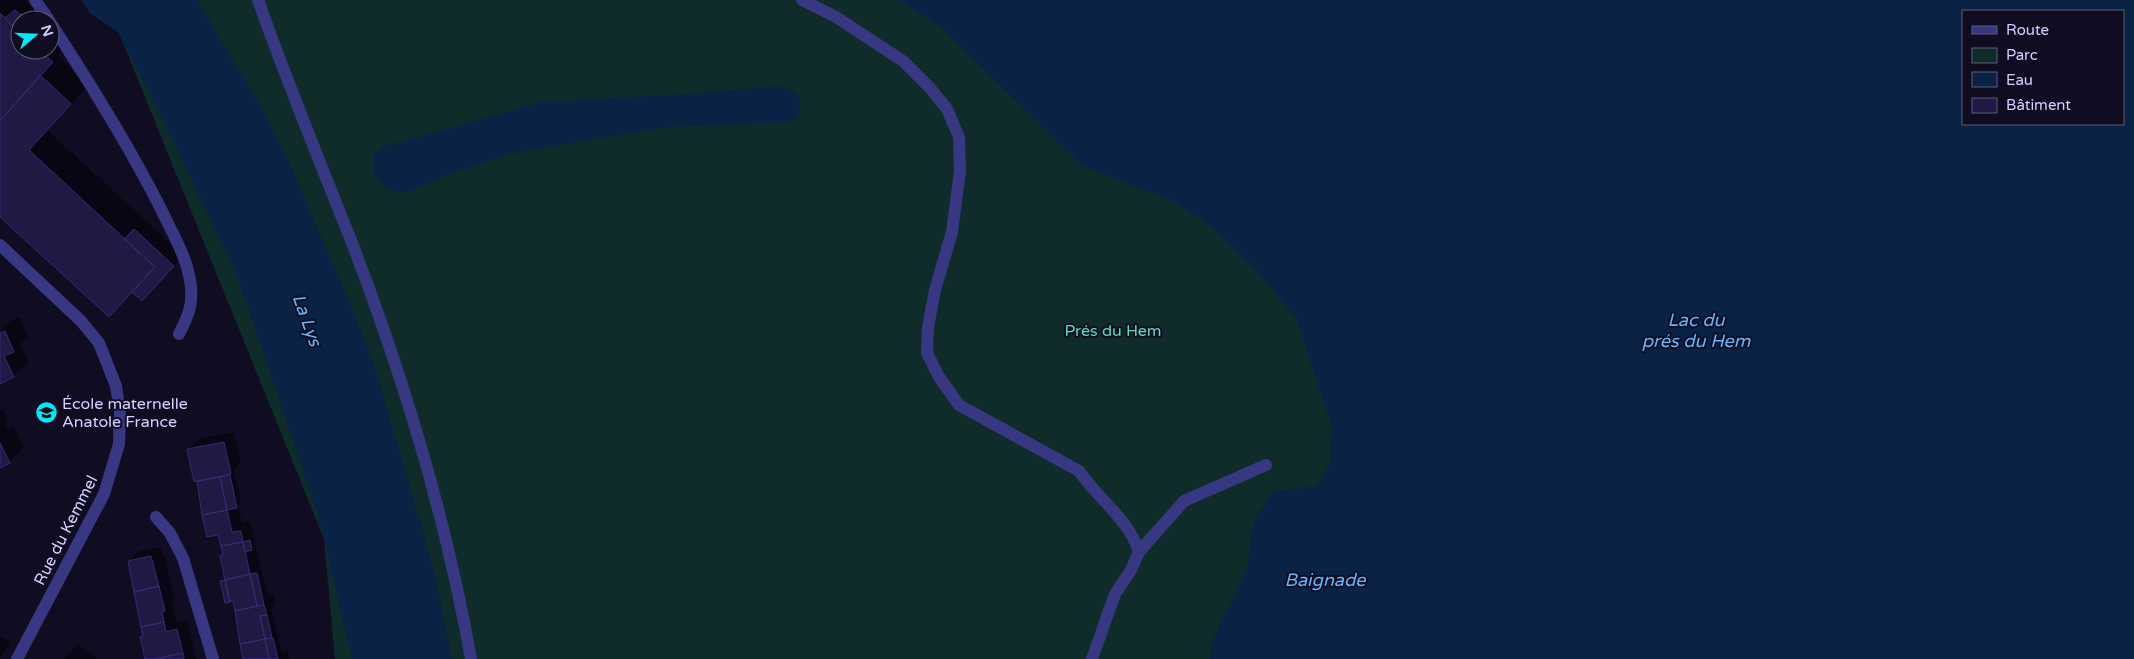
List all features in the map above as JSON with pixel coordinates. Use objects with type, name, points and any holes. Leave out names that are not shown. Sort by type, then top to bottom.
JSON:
[{"type":"street","points":[[258,0],[352,243],[389,349],[441,518],[462,606],[471,659]]},
{"type":"street","points":[[802,0],[836,17],[903,61],[930,88],[947,110],[959,137],[960,172],[952,232],[935,290],[928,327],[928,353],[938,377],[959,405],[1079,471],[1134,535],[1139,552]]},
{"type":"street","points":[[60,38],[99,96],[128,146],[177,243],[190,280],[191,302],[191,312],[179,334]]},
{"type":"street","name":"Rue du Kemmel","points":[[0,244],[76,316],[99,343],[116,386],[120,412],[119,444],[104,494],[17,659]]},
{"type":"street","points":[[1092,659],[1115,594],[1131,570],[1139,552],[1184,501],[1266,465]]},
{"type":"street","points":[[156,517],[170,533],[183,558],[213,659]]},
{"type":"green space","name":"Prés du Hem","points":[[92,0],[2134,0],[2134,659],[335,659],[324,539],[119,33]]},
{"type":"water","name":"La Lys","points":[[81,0],[197,0],[263,110],[285,152],[355,315],[375,368],[435,575],[452,659],[352,659],[318,514],[238,278],[119,33],[90,13]]},
{"type":"water","name":"Lac du prés du Hem","points":[[899,0],[2134,0],[2134,659],[1210,659],[1212,641],[1247,568],[1254,519],[1275,491],[1317,486],[1330,463],[1332,427],[1296,318],[1256,270],[1213,228],[1171,200],[1083,166],[944,30]]},
{"type":"water","points":[[768,87],[786,88],[797,95],[800,108],[797,118],[793,122],[668,127],[571,143],[506,155],[447,175],[408,192],[400,193],[386,188],[374,174],[373,156],[381,147],[539,102],[674,95]]},
{"type":"building","points":[[0,13],[10,23],[10,60],[51,60],[53,62],[0,121]]},
{"type":"building","points":[[10,14],[10,23],[5,18]]},
{"type":"building","points":[[40,75],[71,104],[29,150],[155,267],[109,317],[0,217],[0,121]]},
{"type":"building","points":[[134,229],[174,266],[142,301],[132,292],[155,267],[124,239]]},
{"type":"building","points":[[5,331],[14,352],[4,356],[14,377],[0,384],[0,333]]},
{"type":"building","points":[[224,442],[231,474],[194,482],[187,449]]},
{"type":"building","points":[[0,443],[10,463],[0,468]]},
{"type":"building","points":[[230,475],[237,508],[227,510],[220,477]]},
{"type":"building","points":[[220,477],[227,510],[202,515],[197,481]]},
{"type":"building","points":[[227,510],[232,532],[241,531],[243,542],[221,546],[218,535],[207,537],[202,515]]},
{"type":"building","points":[[250,540],[252,550],[245,552],[243,542]]},
{"type":"building","points":[[243,542],[250,574],[225,580],[220,556],[223,555],[221,546]]},
{"type":"building","points":[[151,556],[159,586],[134,592],[128,561]]},
{"type":"building","points":[[257,573],[264,605],[257,606],[250,574]]},
{"type":"building","points":[[250,574],[257,606],[235,611],[233,601],[230,602],[225,580]]},
{"type":"building","points":[[225,580],[230,602],[225,603],[220,581]]},
{"type":"building","points":[[159,586],[165,611],[162,612],[164,622],[141,627],[134,592]]},
{"type":"building","points":[[264,605],[267,615],[260,616],[265,639],[240,644],[235,611]]},
{"type":"building","points":[[267,615],[272,638],[265,639],[260,616]]},
{"type":"building","points":[[164,622],[166,632],[177,629],[183,653],[155,659],[145,659],[140,637],[143,636],[141,627]]},
{"type":"building","points":[[273,638],[278,659],[269,659],[265,639]]},
{"type":"building","points":[[265,639],[269,659],[243,659],[240,644]]},
{"type":"building","points":[[183,653],[184,659],[159,659],[159,658]]},
{"type":"place","name":"École maternelle Anatole France","points":[[46,412]]},
{"type":"water label","name":"Baignade","points":[[1325,580]]}]
